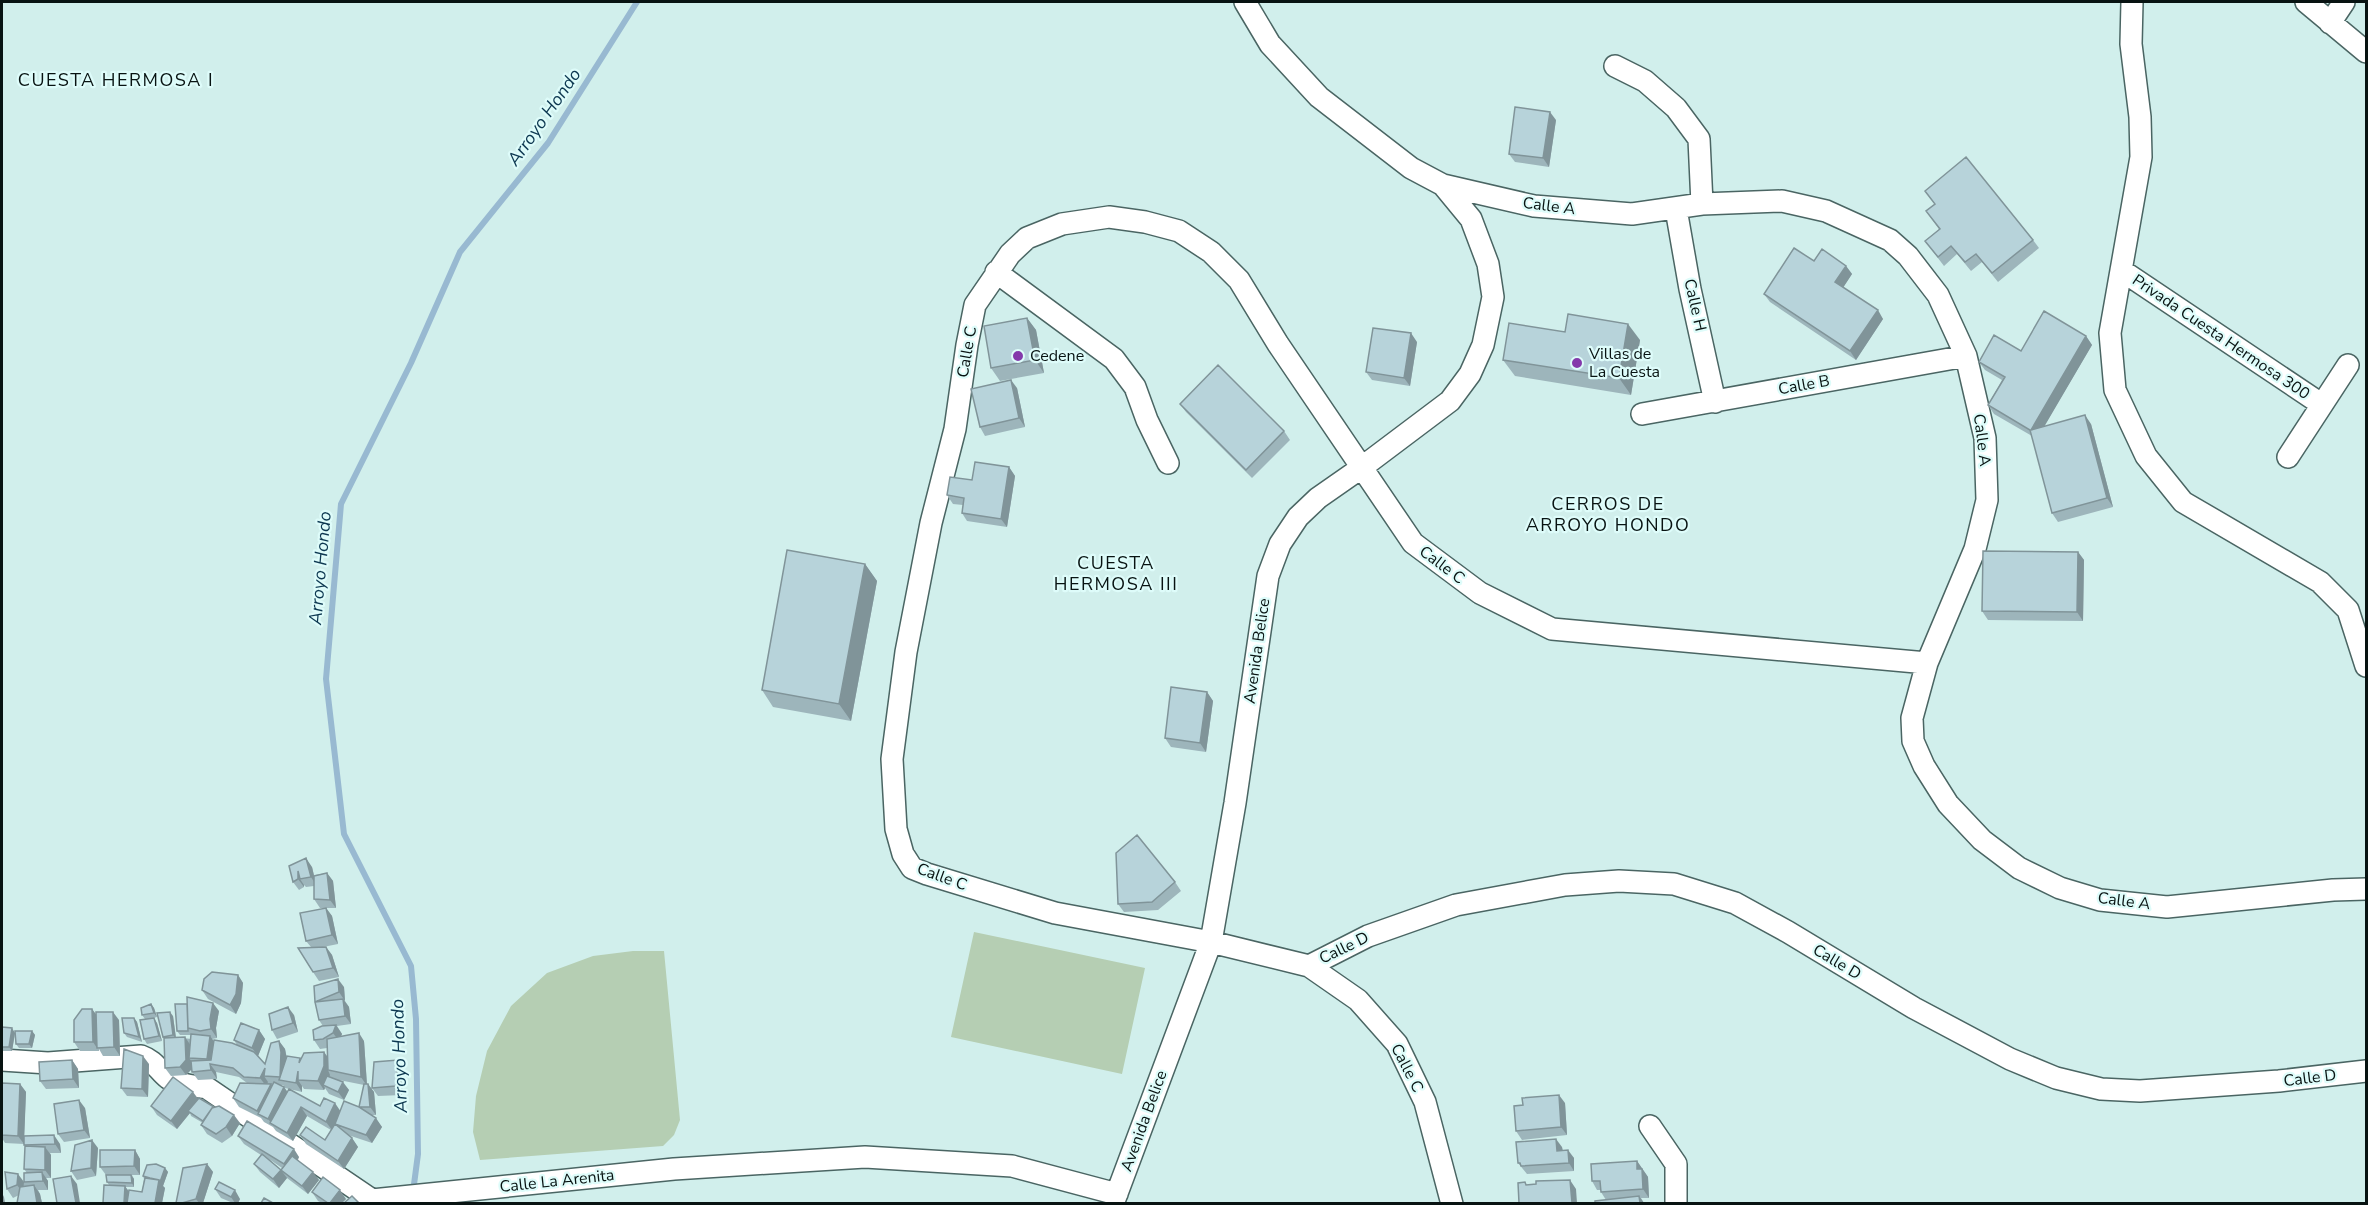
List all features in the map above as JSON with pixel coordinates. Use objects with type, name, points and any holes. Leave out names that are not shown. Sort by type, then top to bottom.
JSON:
[{"type":"street","name":"Calle A","points":[[1245,2],[1270,44],[1319,97],[1411,168],[1443,185],[1534,206],[1632,214],[1702,204],[1782,201],[1826,211],[1890,240],[1908,256],[1938,294],[1966,356],[1985,438],[1987,500],[1975,549],[1927,663],[1912,718],[1913,741],[1924,766],[1948,804],[1982,840],[2019,868],[2060,888],[2100,900],[2167,906],[2333,890],[2367,890]]},
{"type":"street","points":[[2132,2],[2131,44],[2140,117],[2141,157],[2110,333],[2115,390],[2146,456],[2183,502],[2320,582],[2348,610],[2367,666]]},
{"type":"street","points":[[2306,2],[2367,52]]},
{"type":"street","points":[[2330,23],[2344,2]]},
{"type":"street","points":[[1615,66],[1645,81],[1676,108],[1699,139],[1702,204]]},
{"type":"street","name":"Avenida Belice","points":[[1115,1199],[1211,942],[1235,803],[1268,576],[1280,544],[1298,517],[1318,498],[1450,401],[1470,374],[1483,345],[1493,297],[1488,264],[1471,219],[1443,185]]},
{"type":"street","name":"Calle H","points":[[1676,209],[1714,402]]},
{"type":"street","name":"Calle C","points":[[1452,1203],[1425,1102],[1397,1044],[1359,1000],[1309,966],[1211,942],[1055,913],[927,874],[912,868],[903,854],[896,829],[892,759],[906,652],[932,523],[955,429],[975,306],[1010,254],[1027,238],[1062,224],[1109,218],[1145,222],[1179,231],[1211,252],[1239,280],[1278,344],[1413,543],[1480,593],[1552,628],[1927,663]]},
{"type":"street","name":"Privada Cuesta Hermosa 300","points":[[2121,270],[2321,404]]},
{"type":"street","points":[[996,272],[1114,359],[1135,387],[1168,463]]},
{"type":"street","name":"Calle B","points":[[1642,414],[1966,356]]},
{"type":"street","points":[[2288,457],[2348,365]]},
{"type":"street","name":"Calle D","points":[[1309,966],[1368,936],[1456,905],[1565,885],[1619,880],[1674,884],[1735,903],[1788,932],[1914,1008],[2010,1059],[2056,1078],[2101,1089],[2140,1091],[2278,1081],[2367,1071]]},
{"type":"street","name":"Calle La Arenita","points":[[2,1060],[48,1064],[141,1056],[152,1060],[169,1078],[181,1084],[207,1088],[372,1200],[674,1169],[865,1157],[1012,1166],[1115,1199]]},
{"type":"street","points":[[1650,1126],[1676,1164],[1676,1203]]},
{"type":"green space","points":[[974,932],[1145,968],[1122,1074],[951,1037]]},
{"type":"green space","points":[[633,951],[664,951],[680,1120],[674,1135],[663,1146],[480,1160],[473,1132],[476,1096],[487,1051],[511,1006],[547,973],[593,956]]},
{"type":"building","points":[[1515,107],[1550,112],[1543,158],[1509,154]]},
{"type":"building","points":[[1966,157],[2033,240],[1992,273],[1976,254],[1965,262],[1951,246],[1938,257],[1925,241],[1940,229],[1926,211],[1935,204],[1925,191]]},
{"type":"building","points":[[1794,248],[1814,261],[1822,249],[1846,266],[1835,282],[1878,310],[1850,351],[1764,294]]},
{"type":"building","points":[[2044,311],[2086,336],[2031,430],[2085,415],[2107,498],[2052,513],[2030,430],[1988,405],[2005,377],[1979,362],[1994,335],[2021,351]]},
{"type":"building","points":[[1568,314],[1628,324],[1619,378],[1503,360],[1509,323],[1565,332]]},
{"type":"building","points":[[1027,318],[1035,360],[991,368],[984,326]]},
{"type":"building","points":[[1373,328],[1411,333],[1404,378],[1366,372]]},
{"type":"building","points":[[1218,365],[1284,431],[1246,470],[1180,404]]},
{"type":"building","points":[[1011,380],[1019,418],[980,427],[971,389]]},
{"type":"building","points":[[975,462],[1009,467],[1001,519],[962,513],[964,498],[947,495],[950,477],[972,480]]},
{"type":"building","points":[[787,550],[865,564],[839,704],[762,690]]},
{"type":"building","points":[[1983,551],[2078,552],[2077,612],[1982,611]]},
{"type":"building","points":[[1171,687],[1207,692],[1200,743],[1165,738]]},
{"type":"building","points":[[1137,835],[1175,882],[1152,902],[1118,904],[1116,853]]},
{"type":"building","points":[[306,858],[311,877],[300,879],[298,871],[298,879],[293,882],[289,866]]},
{"type":"building","points":[[327,873],[330,900],[314,899],[314,876]]},
{"type":"building","points":[[326,908],[332,935],[306,941],[300,913]]},
{"type":"building","points":[[326,947],[333,968],[313,972],[298,948]]},
{"type":"building","points":[[212,972],[238,975],[236,994],[230,1005],[202,990],[204,979]]},
{"type":"building","points":[[338,979],[339,992],[315,1002],[314,986]]},
{"type":"building","points":[[187,997],[213,1003],[211,1029],[200,1031],[188,1028]]},
{"type":"building","points":[[343,999],[345,1016],[319,1020],[315,1002]]},
{"type":"building","points":[[151,1004],[154,1013],[142,1015],[141,1008]]},
{"type":"building","points":[[175,1004],[187,1004],[188,1031],[177,1031]]},
{"type":"building","points":[[288,1007],[293,1023],[272,1030],[269,1014]]},
{"type":"building","points":[[82,1009],[92,1009],[93,1042],[74,1042],[74,1020]]},
{"type":"building","points":[[96,1012],[113,1012],[114,1047],[97,1048]]},
{"type":"building","points":[[170,1012],[173,1035],[163,1037],[157,1013]]},
{"type":"building","points":[[122,1018],[134,1018],[139,1037],[124,1033]]},
{"type":"building","points":[[154,1018],[159,1036],[144,1039],[140,1020]]},
{"type":"building","points":[[241,1023],[259,1030],[252,1048],[234,1040]]},
{"type":"building","points":[[336,1025],[333,1033],[323,1039],[314,1040],[313,1030],[322,1026]]},
{"type":"building","points":[[2,1027],[12,1028],[9,1047],[2,1047]]},
{"type":"building","points":[[15,1031],[32,1031],[29,1044],[16,1044]]},
{"type":"building","points":[[359,1033],[361,1077],[328,1070],[327,1039]]},
{"type":"building","points":[[191,1034],[210,1036],[207,1059],[189,1058]]},
{"type":"building","points":[[185,1037],[186,1060],[180,1067],[165,1068],[164,1038]]},
{"type":"building","points":[[214,1040],[232,1043],[254,1052],[265,1064],[271,1043],[279,1041],[280,1077],[264,1076],[265,1068],[260,1078],[244,1077],[233,1068],[210,1064],[211,1070],[192,1072],[191,1061],[211,1060]]},
{"type":"building","points":[[124,1049],[143,1056],[142,1089],[121,1088]]},
{"type":"building","points":[[324,1052],[324,1066],[318,1081],[298,1080],[298,1071],[296,1083],[279,1080],[287,1056],[300,1058],[299,1063],[304,1053]]},
{"type":"building","points":[[72,1060],[73,1079],[40,1081],[39,1062]]},
{"type":"building","points":[[398,1060],[396,1086],[372,1088],[374,1062]]},
{"type":"building","points":[[327,1076],[343,1082],[338,1092],[323,1085]]},
{"type":"building","points":[[173,1077],[193,1092],[171,1121],[151,1106]]},
{"type":"building","points":[[274,1082],[284,1087],[268,1119],[258,1114]]},
{"type":"building","points":[[2,1083],[20,1084],[18,1136],[2,1135]]},
{"type":"building","points":[[240,1083],[271,1084],[257,1111],[233,1098]]},
{"type":"building","points":[[364,1084],[368,1084],[370,1107],[359,1107]]},
{"type":"building","points":[[289,1089],[320,1106],[324,1098],[335,1103],[326,1122],[301,1107],[287,1133],[270,1123]]},
{"type":"building","points":[[1559,1095],[1561,1127],[1516,1131],[1514,1106],[1523,1105],[1522,1098]]},
{"type":"building","points":[[199,1098],[214,1107],[203,1121],[188,1111]]},
{"type":"building","points":[[79,1100],[84,1130],[58,1134],[54,1104]]},
{"type":"building","points":[[344,1101],[376,1118],[366,1135],[335,1124]]},
{"type":"building","points":[[219,1106],[234,1115],[226,1127],[216,1134],[201,1125],[212,1108]]},
{"type":"building","points":[[247,1121],[294,1149],[284,1164],[238,1136]]},
{"type":"building","points":[[335,1124],[352,1138],[338,1161],[300,1135],[306,1127],[325,1140]]},
{"type":"building","points":[[54,1135],[55,1144],[24,1145],[24,1136]]},
{"type":"building","points":[[1556,1139],[1557,1151],[1568,1150],[1569,1163],[1521,1166],[1518,1163],[1516,1142]]},
{"type":"building","points":[[92,1140],[91,1168],[71,1171],[75,1145]]},
{"type":"building","points":[[25,1146],[45,1147],[45,1170],[24,1169]]},
{"type":"building","points":[[100,1150],[135,1150],[134,1166],[100,1167]]},
{"type":"building","points":[[262,1154],[281,1170],[273,1179],[254,1164]]},
{"type":"building","points":[[292,1156],[313,1172],[302,1186],[281,1170]]},
{"type":"building","points":[[1637,1161],[1637,1169],[1642,1169],[1643,1189],[1601,1192],[1600,1181],[1592,1181],[1591,1164]]},
{"type":"building","points":[[156,1164],[165,1168],[160,1182],[143,1176],[147,1165]]},
{"type":"building","points":[[207,1164],[196,1199],[176,1203],[183,1168]]},
{"type":"building","points":[[5,1172],[18,1174],[17,1185],[7,1189]]},
{"type":"building","points":[[42,1172],[43,1181],[24,1182],[24,1173]]},
{"type":"building","points":[[106,1175],[131,1175],[132,1183],[107,1182]]},
{"type":"building","points":[[71,1176],[76,1203],[57,1203],[53,1179]]},
{"type":"building","points":[[323,1177],[340,1190],[330,1203],[312,1192]]},
{"type":"building","points":[[145,1178],[159,1180],[155,1203],[127,1203],[129,1190],[142,1192]]},
{"type":"building","points":[[1570,1180],[1572,1203],[1519,1203],[1518,1183],[1525,1182],[1526,1185],[1536,1184],[1536,1181]]},
{"type":"building","points":[[219,1182],[235,1190],[231,1197],[215,1189]]},
{"type":"building","points":[[34,1185],[37,1203],[17,1203],[20,1187]]},
{"type":"building","points":[[104,1185],[125,1186],[124,1203],[103,1203]]},
{"type":"building","points":[[352,1196],[359,1203],[344,1203]]},
{"type":"building","points":[[1639,1196],[1640,1203],[1595,1203],[1595,1201]]},
{"type":"building","points":[[264,1198],[273,1203],[261,1203]]},
{"type":"waterway","name":"Arroyo Hondo","points":[[413,1192],[418,1154],[416,1019],[411,966],[344,834],[326,679],[341,504],[411,363],[460,252],[548,143],[637,2]]},
{"type":"place","name":"Cedene","points":[[1018,356]]},
{"type":"place","name":"Villas de La Cuesta","points":[[1577,363]]},
{"type":"district","name":"CUESTA HERMOSA I","points":[[116,80]]},
{"type":"district","name":"CERROS DE ARROYO HONDO","points":[[1608,514]]},
{"type":"district","name":"CUESTA HERMOSA III","points":[[1116,573]]}]
